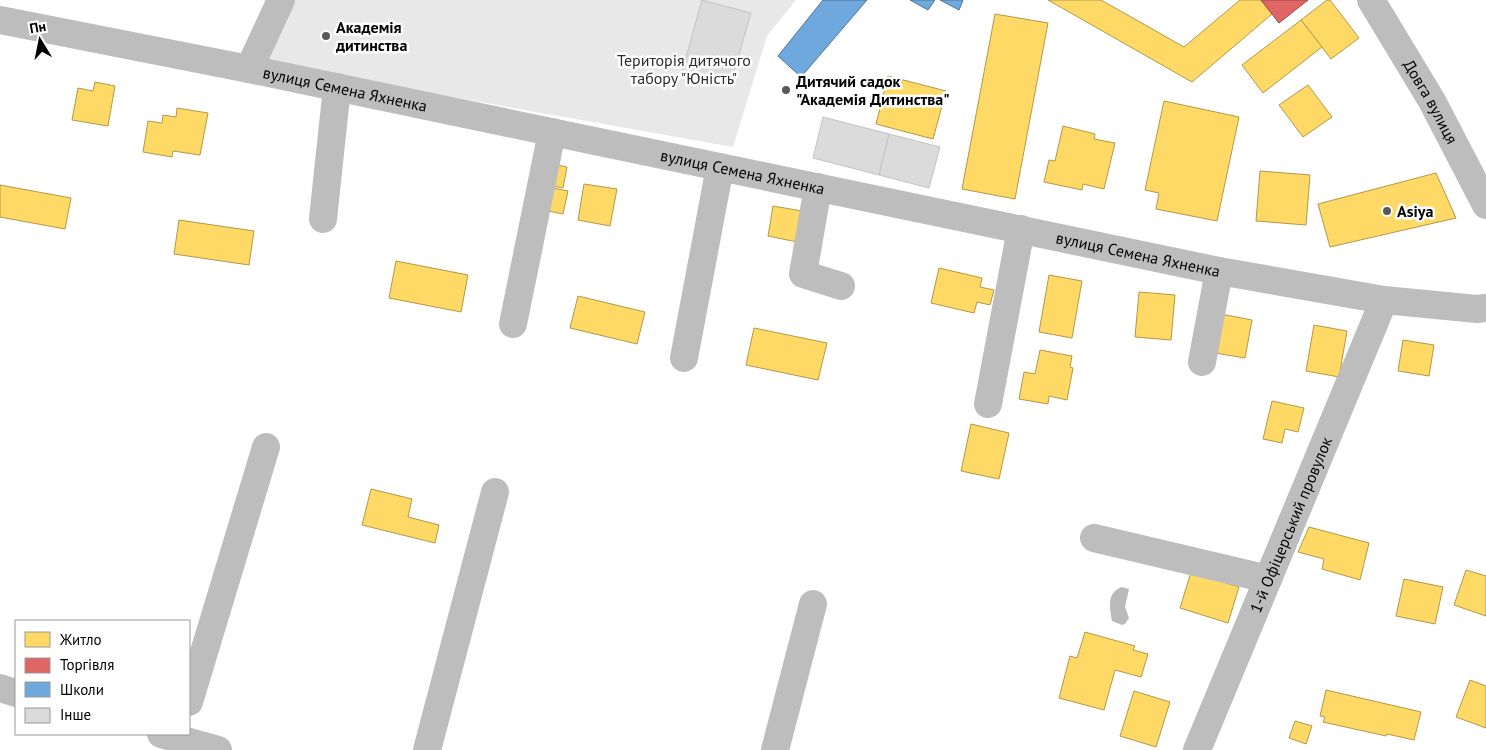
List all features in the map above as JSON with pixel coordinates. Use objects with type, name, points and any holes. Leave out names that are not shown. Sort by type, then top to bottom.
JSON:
[{"type":"street","points":[[249,69],[281,0]]},
{"type":"street","name":"Довга вулиця","points":[[1371,0],[1478,173],[1486,205]]},
{"type":"street","name":"вулиця Семена Яхненка","points":[[0,20],[337,87],[1219,271],[1384,300],[1477,309],[1486,308]]},
{"type":"street","points":[[323,219],[337,87]]},
{"type":"street","points":[[513,324],[552,132]]},
{"type":"street","points":[[684,358],[720,167]]},
{"type":"street","points":[[818,187],[803,274],[841,286]]},
{"type":"street","points":[[988,404],[1021,229]]},
{"type":"street","points":[[1202,362],[1219,271]]},
{"type":"street","name":"1-й Офіцерський провулок","points":[[1197,750],[1384,300]]},
{"type":"street","points":[[190,699],[266,447]]},
{"type":"street","points":[[426,750],[495,492]]},
{"type":"street","points":[[1094,538],[1268,579]]},
{"type":"street","points":[[775,750],[814,604]]},
{"type":"street","points":[[0,688],[15,693]]},
{"type":"street","points":[[172,735],[218,750]]},
{"type":"green space","name":"Територія дитячого табору \"Юність\"","points":[[293,0],[796,0],[767,36],[733,147],[261,63]]},
{"type":"shaded area","points":[[1122,587],[1129,589],[1125,607],[1129,618],[1122,625],[1112,621],[1110,601],[1113,593]]},
{"type":"building: Житло","points":[[1048,0],[1101,0],[1184,47],[1240,0],[1261,0],[1272,14],[1192,82]]},
{"type":"building: Житло","points":[[1327,0],[1330,0],[1359,38],[1331,59],[1301,20]]},
{"type":"building: Житло","points":[[995,14],[1048,23],[1015,199],[962,189]]},
{"type":"building: Житло","points":[[1301,20],[1322,47],[1263,93],[1242,65]]},
{"type":"building: Житло","points":[[888,76],[946,91],[933,139],[876,124]]},
{"type":"building: Житло","points":[[95,82],[115,86],[108,126],[72,120],[78,88],[93,91]]},
{"type":"building: Житло","points":[[1308,85],[1332,117],[1303,137],[1279,105]]},
{"type":"building: Житло","points":[[1164,101],[1239,117],[1217,221],[1156,209],[1159,193],[1145,190]]},
{"type":"building: Житло","points":[[177,108],[208,113],[200,155],[173,151],[172,157],[143,152],[148,121],[162,123],[163,115],[176,117]]},
{"type":"building: Житло","points":[[1063,126],[1095,134],[1094,139],[1115,143],[1104,189],[1083,184],[1082,190],[1044,182],[1049,160],[1055,161]]},
{"type":"building: Житло","points":[[552,164],[567,167],[563,188],[548,185]]},
{"type":"building: Житло","points":[[1260,171],[1310,175],[1306,225],[1256,221]]},
{"type":"building: Житло","name":"Asiya","points":[[1436,173],[1456,218],[1330,247],[1318,204]]},
{"type":"building: Житло","points":[[584,184],[617,189],[610,226],[578,220]]},
{"type":"building: Житло","points":[[0,185],[71,198],[65,229],[0,217]]},
{"type":"building: Житло","points":[[548,187],[568,191],[563,214],[543,210]]},
{"type":"building: Житло","points":[[773,206],[808,212],[802,243],[768,236]]},
{"type":"building: Житло","points":[[179,220],[254,231],[249,265],[174,254]]},
{"type":"building: Житло","points":[[396,261],[468,275],[461,312],[389,298]]},
{"type":"building: Житло","points":[[939,268],[982,278],[980,287],[994,290],[990,305],[977,302],[974,313],[931,303]]},
{"type":"building: Житло","points":[[1049,275],[1082,281],[1072,338],[1039,332]]},
{"type":"building: Житло","points":[[1139,292],[1175,295],[1171,340],[1135,337]]},
{"type":"building: Житло","points":[[578,296],[645,312],[637,344],[570,328]]},
{"type":"building: Житло","points":[[1221,314],[1252,320],[1245,358],[1215,353]]},
{"type":"building: Житло","points":[[1314,325],[1347,331],[1339,377],[1306,371]]},
{"type":"building: Житло","points":[[754,328],[827,343],[818,380],[746,365]]},
{"type":"building: Житло","points":[[1403,340],[1434,345],[1429,376],[1398,371]]},
{"type":"building: Житло","points":[[1040,350],[1072,356],[1070,367],[1073,368],[1067,400],[1049,396],[1048,404],[1019,399],[1024,372],[1035,374]]},
{"type":"building: Житло","points":[[1272,401],[1304,408],[1298,432],[1285,429],[1282,443],[1263,439]]},
{"type":"building: Житло","points":[[971,424],[1009,433],[999,479],[961,471]]},
{"type":"building: Житло","points":[[371,489],[412,499],[408,517],[439,525],[435,543],[362,525]]},
{"type":"building: Житло","points":[[1309,527],[1369,543],[1360,580],[1322,569],[1324,559],[1298,552]]},
{"type":"building: Житло","points":[[1466,570],[1486,576],[1486,616],[1454,605]]},
{"type":"building: Житло","points":[[1191,572],[1239,587],[1228,623],[1180,608]]},
{"type":"building: Житло","points":[[1404,579],[1443,587],[1435,624],[1396,616]]},
{"type":"building: Житло","points":[[1085,632],[1135,646],[1133,650],[1148,654],[1141,677],[1115,670],[1104,710],[1059,698],[1070,656],[1077,658]]},
{"type":"building: Житло","points":[[1470,680],[1486,686],[1486,728],[1456,717]]},
{"type":"building: Житло","points":[[1326,690],[1421,712],[1414,740],[1387,734],[1386,736],[1323,722],[1325,717],[1320,716]]},
{"type":"building: Житло","points":[[1134,691],[1170,702],[1156,747],[1120,736]]},
{"type":"building: Житло","points":[[1295,721],[1312,726],[1306,744],[1289,738]]},
{"type":"building: Торгівля","points":[[1261,0],[1308,0],[1279,23]]},
{"type":"building: Школи","points":[[823,0],[867,0],[801,77],[778,56]]},
{"type":"building: Школи","points":[[910,0],[935,0],[928,10]]},
{"type":"building: Школи","points":[[940,0],[963,0],[959,10]]},
{"type":"building: Інше","points":[[702,0],[751,13],[730,85],[682,72]]},
{"type":"building: Інше","points":[[823,117],[889,134],[879,175],[813,158]]},
{"type":"building: Інше","points":[[889,134],[940,147],[929,188],[879,175]]},
{"type":"place","name":"Академія дитинства","points":[[326,36]]},
{"type":"place","name":"Дитячий садок \"Академія Дитинства\"","points":[[786,90]]},
{"type":"place","name":"Asiya","points":[[1387,211]]}]
